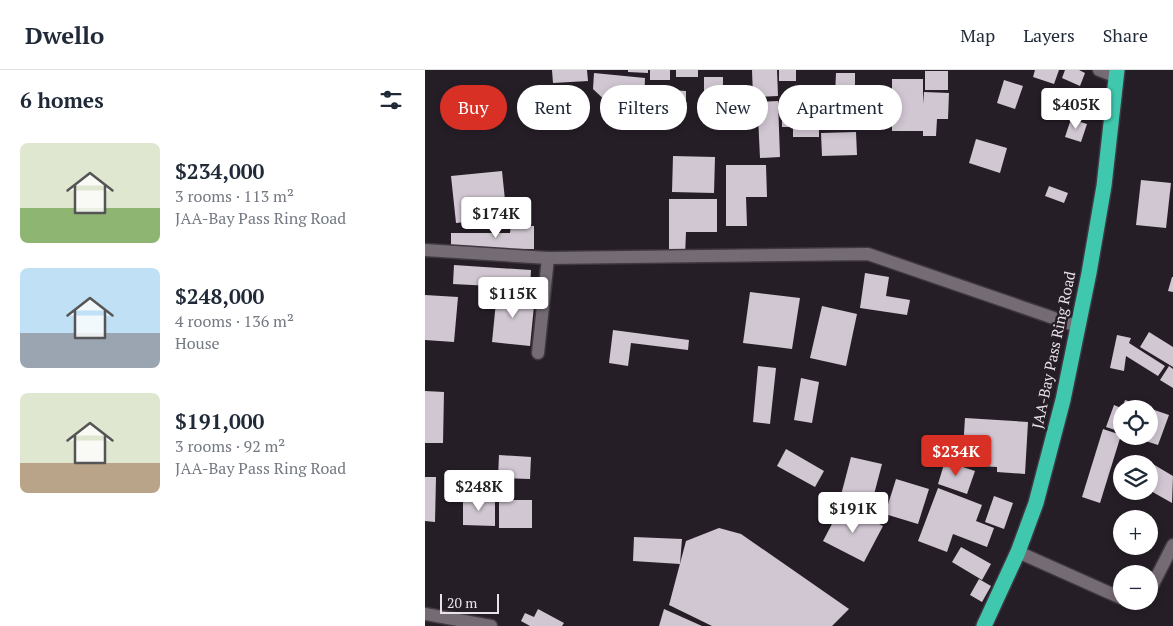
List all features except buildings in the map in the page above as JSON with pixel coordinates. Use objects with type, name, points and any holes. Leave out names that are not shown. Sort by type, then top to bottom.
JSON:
[{"type":"highway","name":"JAA-Bay Pass Ring Road","points":[[984,626],[1018,552],[1036,503],[1063,400],[1089,273],[1104,186],[1117,74]]},
{"type":"street","points":[[1099,70],[1117,74]]},
{"type":"street","points":[[425,250],[548,258],[868,254],[1077,326]]},
{"type":"street","points":[[538,353],[548,258]]},
{"type":"street","points":[[1158,574],[1173,545]]},
{"type":"street","points":[[1018,552],[1113,594]]},
{"type":"street","points":[[425,614],[491,626]]}]
